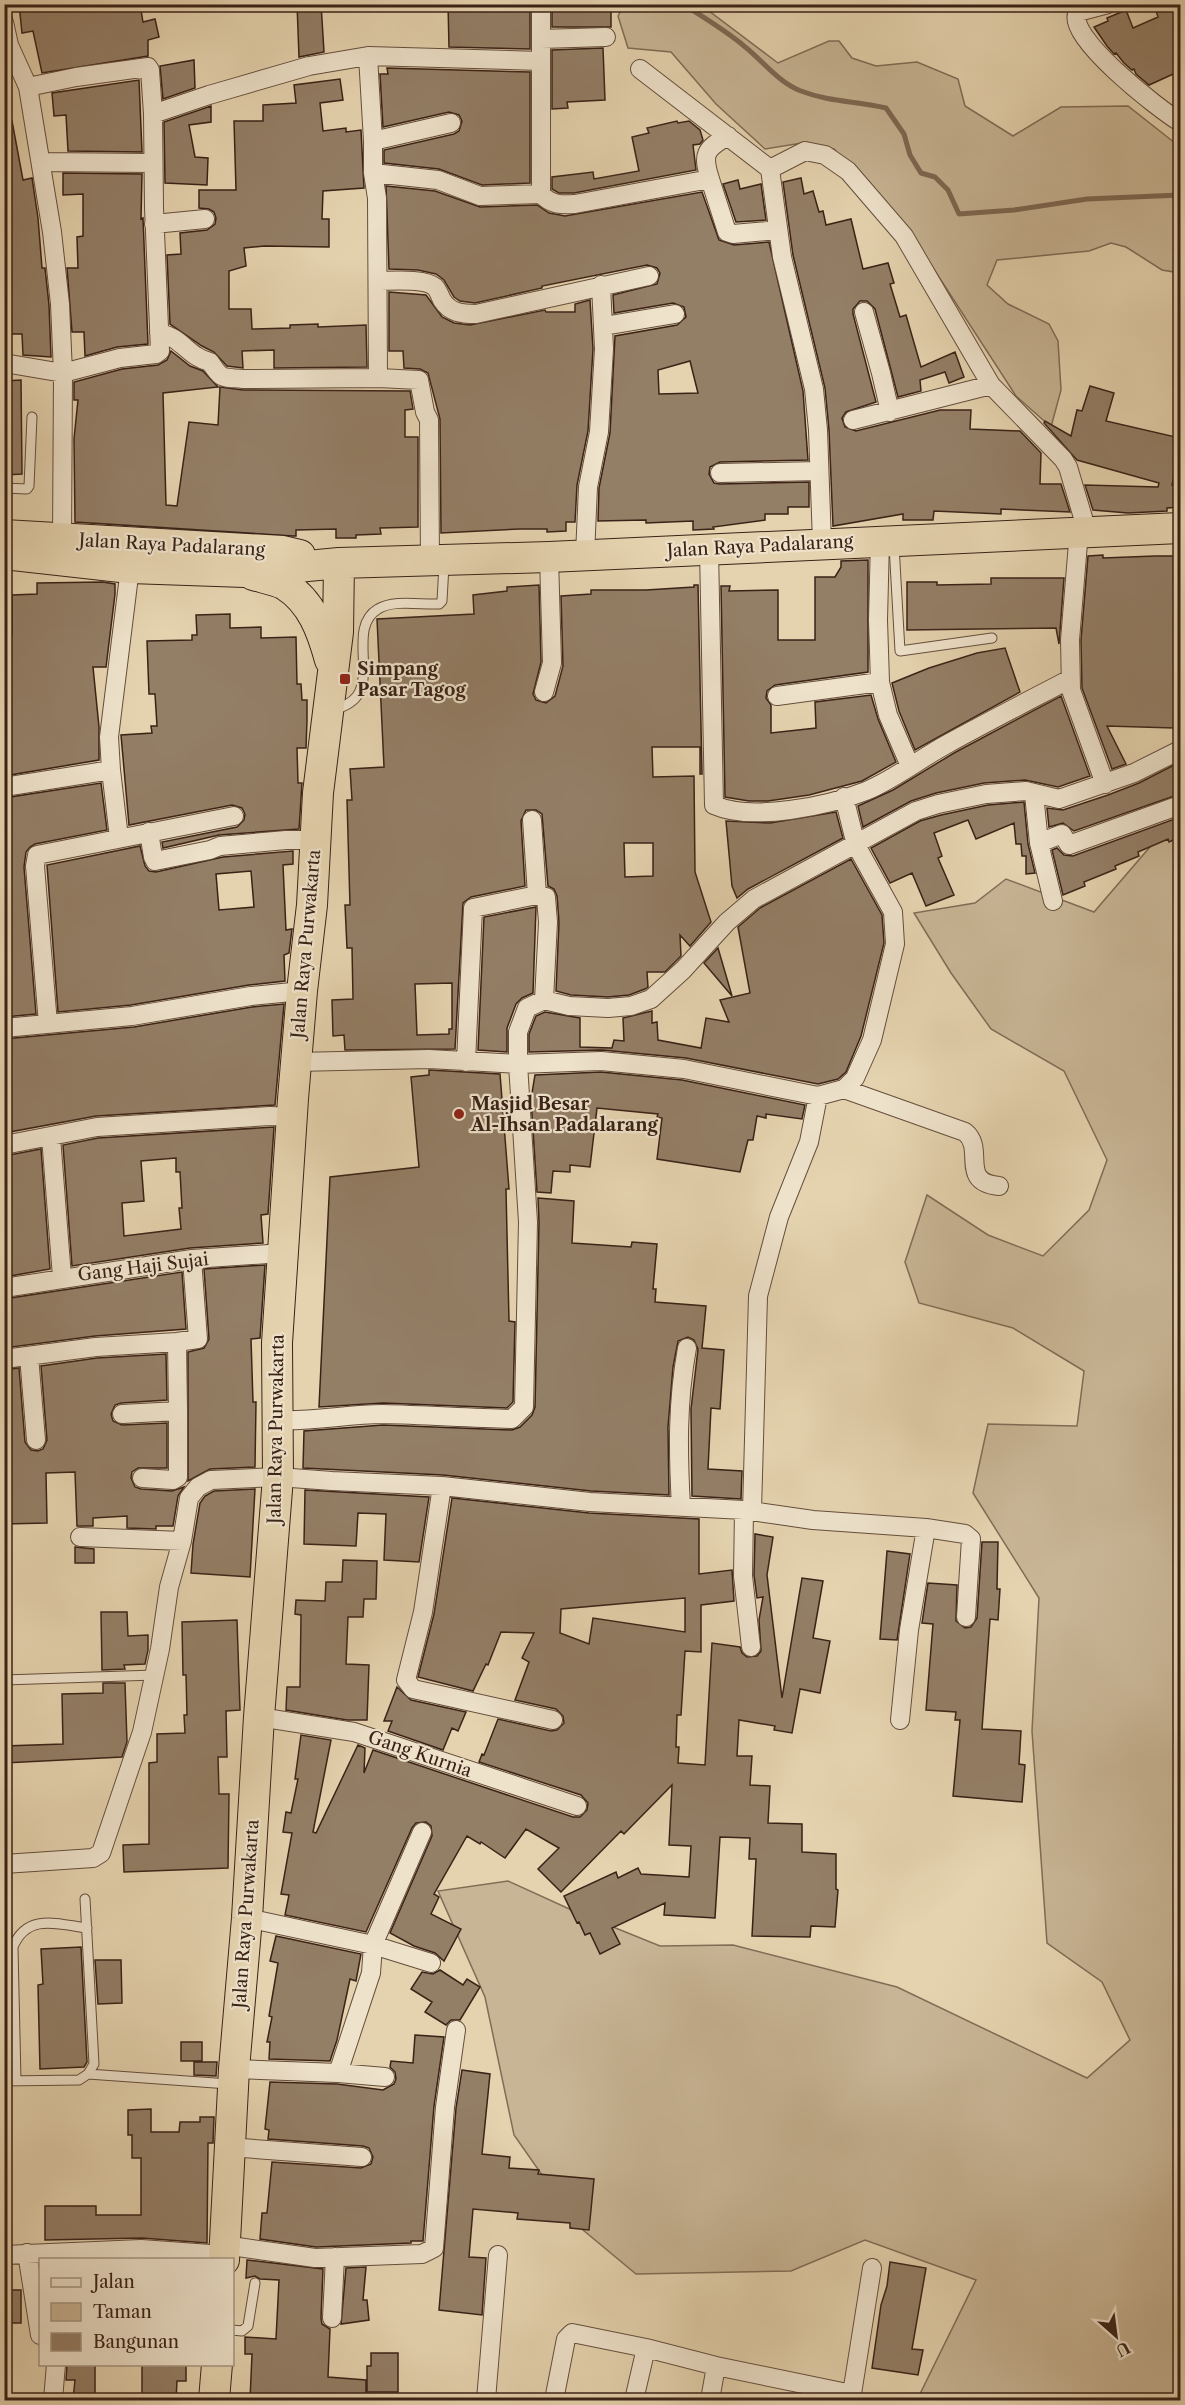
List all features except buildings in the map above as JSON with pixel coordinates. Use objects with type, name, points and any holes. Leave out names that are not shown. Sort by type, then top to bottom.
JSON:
[{"type":"highway","name":"Jalan Raya Padalarang","points":[[4,554],[130,568],[245,572],[339,563],[549,557],[1180,528]]},
{"type":"highway","name":"Jalan Raya Padalarang","points":[[4,535],[283,551],[339,563]]},
{"type":"highway","name":"Jalan Raya Purwakarta","points":[[224,2253],[228,2147],[247,1918],[259,1717],[278,1476],[277,1343],[292,1117],[302,991],[312,905],[318,793],[334,671],[339,608],[339,563]]},
{"type":"highway","name":"Jalan Raya Purwakarta","points":[[245,572],[284,585],[307,605],[321,628],[334,671]]},
{"type":"highway","points":[[214,2400],[217,2366]]},
{"type":"street","points":[[541,4],[541,194],[548,202],[575,204],[710,179]]},
{"type":"street","points":[[1108,4],[1078,12],[1075,16],[1086,39],[1094,51],[1157,106],[1180,122]]},
{"type":"street","points":[[4,22],[9,45],[28,87],[35,137],[42,162],[60,304],[63,373],[62,539]]},
{"type":"street","points":[[541,39],[606,37]]},
{"type":"street","points":[[153,114],[309,66],[368,56],[541,61]]},
{"type":"street","points":[[368,56],[373,173],[377,198],[378,378]]},
{"type":"street","points":[[4,363],[63,373],[120,358],[159,352],[150,70],[148,67],[75,77],[28,87]]},
{"type":"street","points":[[640,69],[770,169],[782,257],[814,389],[818,430],[822,543]]},
{"type":"street","points":[[373,141],[451,123]]},
{"type":"street","points":[[728,136],[706,152],[706,165],[727,232],[733,234],[778,230]]},
{"type":"street","points":[[770,169],[805,151],[825,155],[848,171],[904,236],[991,385],[1063,459],[1068,467],[1083,531],[1070,640],[1070,679],[1074,703],[1105,784]]},
{"type":"street","points":[[42,162],[153,163]]},
{"type":"street","points":[[373,173],[438,180],[480,196],[541,194]]},
{"type":"street","points":[[154,224],[205,219]]},
{"type":"street","points":[[378,281],[426,283],[435,287],[446,306],[452,310],[458,313],[476,314],[649,276]]},
{"type":"street","points":[[585,555],[588,487],[599,432],[604,326],[602,285]]},
{"type":"street","points":[[864,312],[890,412]]},
{"type":"street","points":[[604,326],[675,314]]},
{"type":"street","points":[[159,333],[172,335],[178,342],[187,346],[198,359],[210,362],[216,373],[225,377],[243,379],[378,378],[419,381],[425,412],[429,420],[437,561]]},
{"type":"street","points":[[853,420],[991,385]]},
{"type":"street","points":[[720,473],[819,471]]},
{"type":"street","points":[[887,540],[878,620],[880,682],[888,715],[910,766]]},
{"type":"street","points":[[709,549],[714,805],[728,811],[761,812],[810,807],[865,791],[948,743],[1070,679]]},
{"type":"street","points":[[544,692],[552,663],[549,557]]},
{"type":"street","points":[[119,838],[109,737],[130,568]]},
{"type":"street","points":[[777,696],[880,682]]},
{"type":"street","points":[[277,1420],[296,1421],[383,1414],[512,1419],[522,1410],[528,1222],[518,1032],[527,1008],[544,1000],[569,1006],[608,1008],[631,1006],[651,999],[727,922],[754,899],[856,846],[907,815],[938,804],[986,794],[1026,792],[1059,799],[1105,784],[1180,750]]},
{"type":"street","points":[[4,787],[111,770]]},
{"type":"street","points":[[1034,794],[1039,843],[1053,901]]},
{"type":"street","points":[[296,1062],[429,1059],[518,1064],[601,1061],[684,1069],[818,1096],[844,1089],[855,1078],[872,1040],[895,944],[893,912],[856,846],[844,797]]},
{"type":"street","points":[[1039,843],[1062,834],[1065,835],[1066,844],[1069,845],[1180,805]]},
{"type":"street","points":[[48,1024],[34,860],[37,855],[234,816]]},
{"type":"street","points":[[532,820],[537,895]]},
{"type":"street","points":[[148,832],[155,861],[220,846],[286,840],[316,840]]},
{"type":"street","points":[[466,1062],[473,908],[537,895],[546,897],[544,1000]]},
{"type":"street","points":[[4,1028],[132,1016],[251,996],[302,991]]},
{"type":"street","points":[[844,1089],[965,1132],[973,1143],[973,1161],[980,1180],[986,1185],[999,1186]]},
{"type":"street","points":[[751,1647],[743,1576],[758,1296],[779,1217],[809,1142],[818,1096]]},
{"type":"street","points":[[4,1145],[97,1127],[270,1116],[292,1117]]},
{"type":"street","points":[[51,1137],[62,1277]]},
{"type":"street","name":"Gang Haji Sujai","points":[[4,1288],[62,1277],[192,1259],[283,1253]]},
{"type":"street","points":[[4,1359],[96,1347],[198,1339],[192,1259]]},
{"type":"street","points":[[142,1478],[173,1480],[178,1477],[177,1342]]},
{"type":"street","points":[[681,1507],[678,1436],[680,1388],[687,1348]]},
{"type":"street","points":[[29,1356],[36,1440]]},
{"type":"street","points":[[122,1414],[178,1411]]},
{"type":"street","points":[[4,1864],[98,1857],[142,1732],[155,1675],[169,1587],[182,1541],[189,1498],[211,1479],[278,1476],[442,1486],[590,1502],[748,1511],[813,1520],[926,1528],[965,1534],[970,1538],[966,1617]]},
{"type":"street","points":[[442,1486],[423,1612],[406,1680],[413,1689],[553,1720]]},
{"type":"street","points":[[900,1720],[909,1630],[926,1528]]},
{"type":"street","points":[[80,1537],[182,1541]]},
{"type":"street","name":"Gang Kurnia","points":[[259,1717],[354,1732],[577,1806]]},
{"type":"street","points":[[338,2073],[371,1973],[373,1945],[422,1832]]},
{"type":"street","points":[[247,1918],[373,1945],[431,1963]]},
{"type":"street","points":[[4,2255],[141,2249],[315,2258],[422,2254],[434,2248],[445,2107],[456,2030]]},
{"type":"street","points":[[233,2077],[338,2073],[385,2077]]},
{"type":"street","points":[[228,2147],[362,2157]]},
{"type":"street","points":[[27,2253],[39,2329]]},
{"type":"street","points":[[486,2400],[498,2255]]},
{"type":"street","points":[[332,2318],[335,2257]]},
{"type":"street","points":[[554,2400],[566,2339],[572,2333],[646,2348],[851,2397],[872,2268]]},
{"type":"street","points":[[634,2400],[646,2348]]},
{"type":"street","points":[[53,2400],[56,2366]]},
{"type":"street","points":[[710,2400],[716,2366]]},
{"type":"lane","points":[[4,488],[27,489],[29,486],[32,417]]},
{"type":"lane","points":[[887,540],[900,651],[992,638]]},
{"type":"lane","points":[[328,712],[349,704],[357,696],[362,686],[365,632],[368,619],[378,609],[391,604],[439,604],[442,601],[437,561]]},
{"type":"lane","points":[[4,1680],[155,1675]]},
{"type":"lane","points":[[4,2081],[79,2080],[88,2074],[94,2064],[85,1899]]},
{"type":"lane","points":[[16,2081],[13,1947],[16,1939],[24,1930],[39,1922],[87,1928]]},
{"type":"lane","points":[[88,2074],[233,2077]]},
{"type":"lane","points":[[234,2330],[242,2331],[248,2326],[255,2283]]},
{"type":"green space","points":[[624,5],[701,5],[778,63],[829,41],[839,41],[852,58],[876,66],[917,62],[958,79],[965,106],[1013,136],[1061,107],[1128,106],[1180,147],[1180,273],[1162,270],[1126,247],[1111,243],[1089,251],[997,260],[987,285],[1008,304],[1049,324],[1058,341],[1061,390],[1051,427],[1016,396],[926,257],[834,149],[802,143],[765,149],[716,104],[671,52],[628,48],[618,16]]},
{"type":"green space","points":[[1180,831],[1180,2400],[917,2400],[976,2280],[865,2240],[791,2271],[636,2274],[577,2225],[514,2135],[485,1997],[438,1891],[508,1881],[660,1946],[733,1945],[897,1987],[1087,2078],[1130,2040],[1102,1982],[1047,1943],[1032,1731],[1039,1598],[973,1493],[988,1424],[1077,1426],[1084,1371],[1013,1328],[919,1303],[905,1262],[927,1195],[988,1235],[1043,1256],[1089,1210],[1107,1160],[1064,1071],[991,1029],[951,973],[914,913],[975,903],[1006,879],[1094,912],[1156,840]]},
{"type":"waterway","points":[[683,4],[737,40],[778,77],[793,87],[822,97],[886,108],[904,134],[910,155],[921,173],[935,177],[948,190],[959,214],[1014,210],[1087,199],[1180,195]]},
{"type":"place","name":"Simpang Pasar Tagog","points":[[345,679]]},
{"type":"place","name":"Masjid Besar Al-Ihsan Padalarang","points":[[459,1114]]}]
